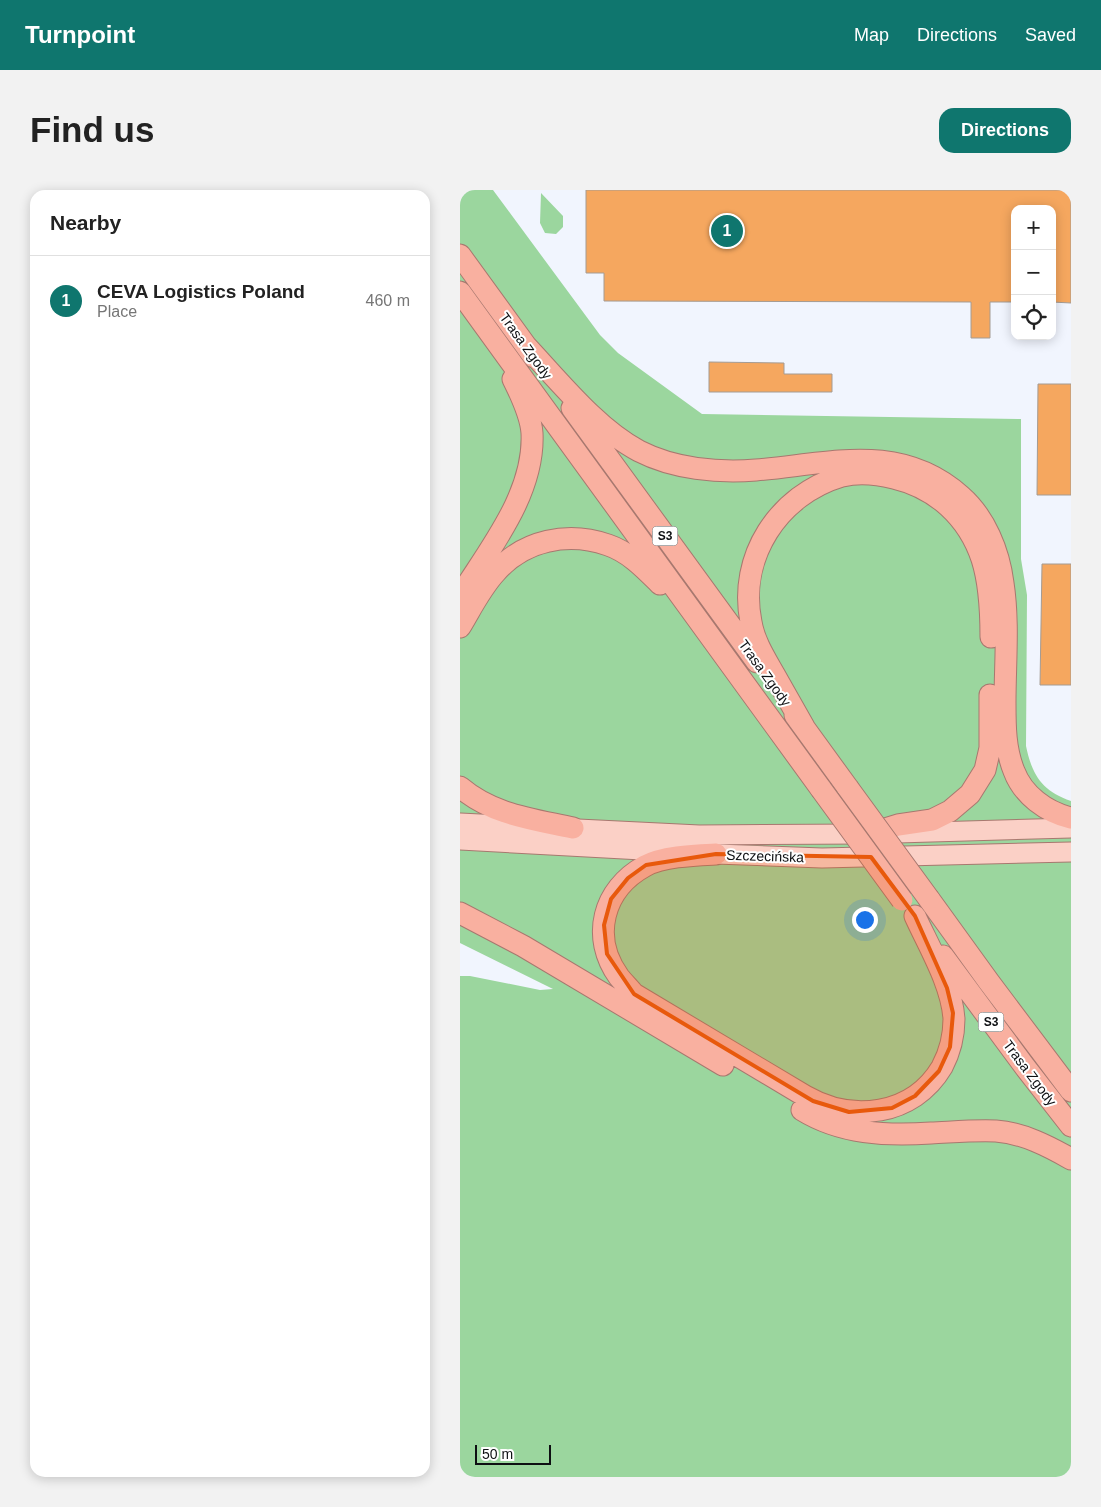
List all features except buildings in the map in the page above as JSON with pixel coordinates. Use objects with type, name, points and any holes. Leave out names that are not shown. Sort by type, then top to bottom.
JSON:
[{"type":"highway","name":"Trasa Zgody","points":[[460,255],[1071,1091]]},
{"type":"highway","name":"Trasa Zgody","points":[[460,292],[1013,1052],[1071,1126]]},
{"type":"highway","points":[[460,596],[511,514],[524,488],[532,432],[515,383],[476,314]]},
{"type":"highway","points":[[526,346],[600,421],[622,440],[640,451],[660,459],[684,466],[713,471],[754,470],[849,459],[873,459],[894,462],[924,471],[944,482],[960,495],[972,506],[991,539],[1004,584],[1005,732],[1014,771],[1022,785],[1041,804],[1058,814],[1071,818]]},
{"type":"highway","points":[[804,727],[758,645],[751,623],[748,594],[750,575],[761,543],[772,524],[794,501],[815,487],[843,476],[862,474],[882,475],[911,482],[938,497],[956,514],[968,528],[982,558],[986,574],[991,618],[990,748],[985,770],[978,783],[957,807],[932,820],[898,825],[872,833]]},
{"type":"highway","points":[[460,627],[496,572],[517,553],[538,543],[559,538],[582,539],[609,545],[637,561],[721,650]]},
{"type":"highway","points":[[460,787],[505,814],[573,828]]},
{"type":"highway","points":[[716,854],[682,857],[656,863],[646,866],[628,878],[617,889],[605,912],[603,937],[607,954],[618,976],[634,994],[805,1096],[830,1108],[849,1112],[867,1112],[884,1110],[900,1104],[915,1096],[928,1084],[939,1071],[947,1056],[953,1030],[952,1004],[947,988],[908,908]]},
{"type":"highway","points":[[460,913],[523,946],[654,1025],[810,1115],[841,1128],[885,1134],[998,1131],[1028,1138],[1052,1148],[1071,1159]]},
{"type":"highway","points":[[1042,1053],[1071,1084]]},
{"type":"main road","name":"Szczecińska","points":[[460,823],[737,836],[1071,828]]},
{"type":"main road","name":"Szczecińska","points":[[460,840],[822,858],[1071,852]]},
{"type":"highlighted area","points":[[716,854],[871,857],[915,916],[947,988],[953,1013],[950,1047],[939,1071],[915,1096],[892,1108],[849,1112],[813,1101],[634,994],[607,954],[604,925],[611,899],[628,878],[646,865]]},
{"type":"green space","points":[[460,190],[493,190],[600,335],[618,353],[702,414],[1021,419],[1021,559],[1027,595],[1026,746],[1031,765],[1040,781],[1053,792],[1071,801],[1071,1477],[460,1477],[460,976],[470,976],[540,990],[553,989],[460,943]]},
{"type":"green space","points":[[541,193],[563,216],[563,227],[556,234],[545,233],[540,223]]},
{"type":"place","name":"CEVA Logistics Poland","points":[[727,231]]}]
